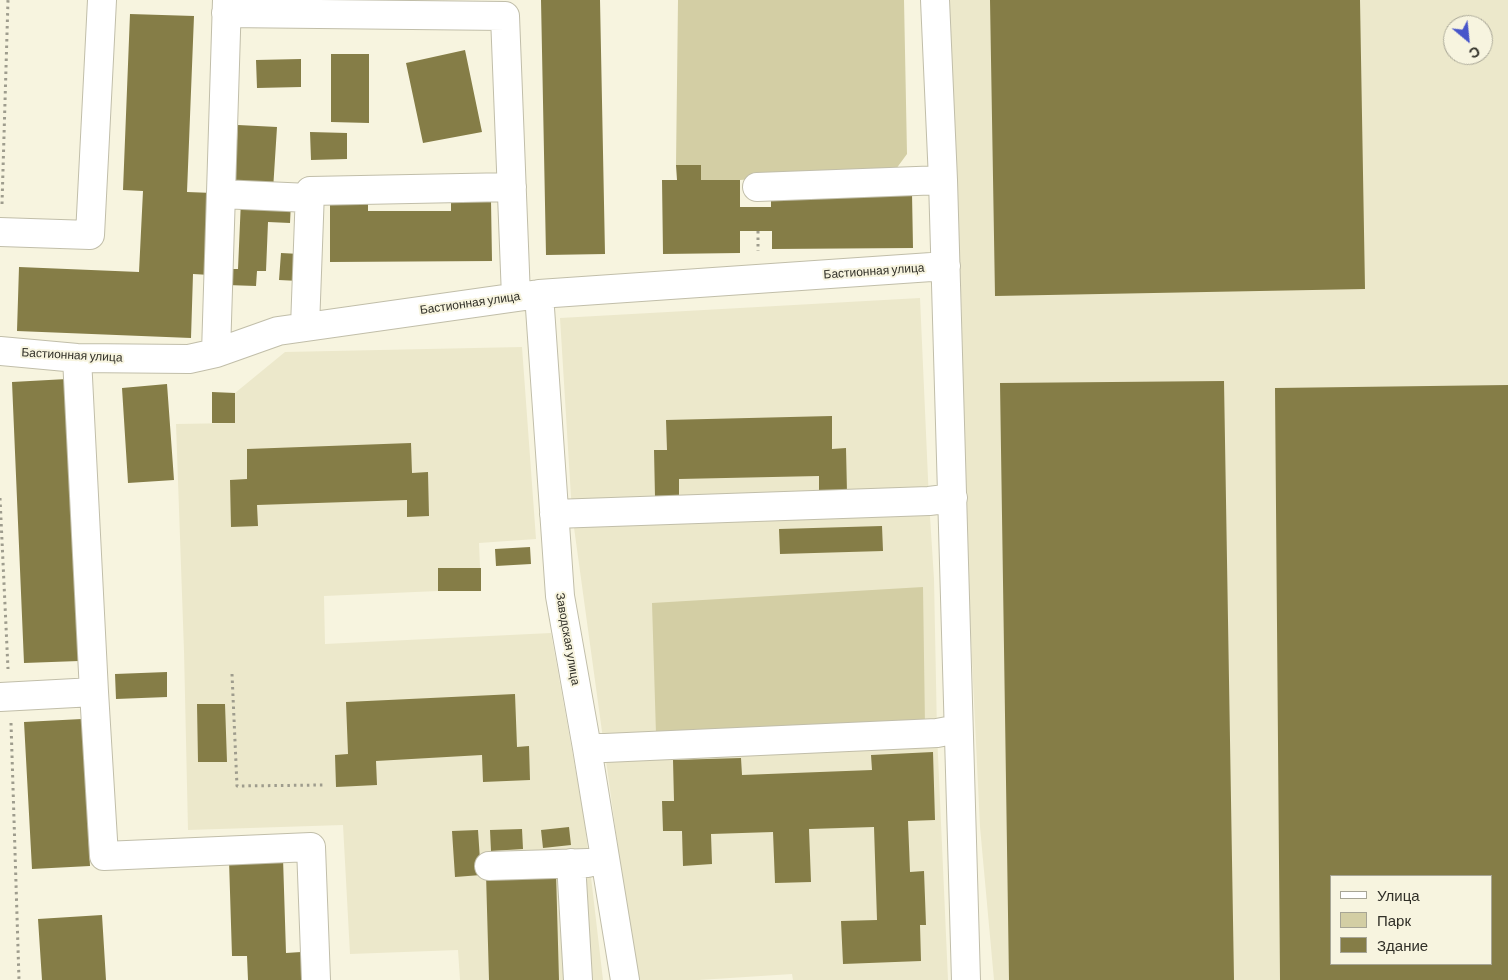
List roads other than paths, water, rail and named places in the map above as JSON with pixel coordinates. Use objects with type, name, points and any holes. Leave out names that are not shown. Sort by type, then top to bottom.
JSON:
[{"type":"street","points":[[1,232],[90,235],[102,0]]},
{"type":"street","points":[[935,0],[946,266],[966,980]]},
{"type":"street","points":[[216,352],[226,6]]},
{"type":"street","name":"Заводская улица","points":[[226,6],[505,16],[512,187],[554,514],[560,596],[625,980]]},
{"type":"street","points":[[757,187],[943,180]]},
{"type":"street","points":[[305,327],[310,191],[512,187]]},
{"type":"street","points":[[221,194],[309,198]]},
{"type":"street","name":"Бастионная улица","points":[[0,351],[77,358],[189,359],[216,352],[278,330],[527,296],[946,266]]},
{"type":"street","points":[[77,358],[104,856],[311,847],[316,980]]},
{"type":"street","points":[[554,514],[929,501],[953,498]]},
{"type":"street","points":[[5,697],[94,692]]},
{"type":"street","points":[[587,748],[918,734],[958,729]]},
{"type":"street","points":[[489,866],[605,862]]},
{"type":"street","points":[[571,864],[578,980]]}]
